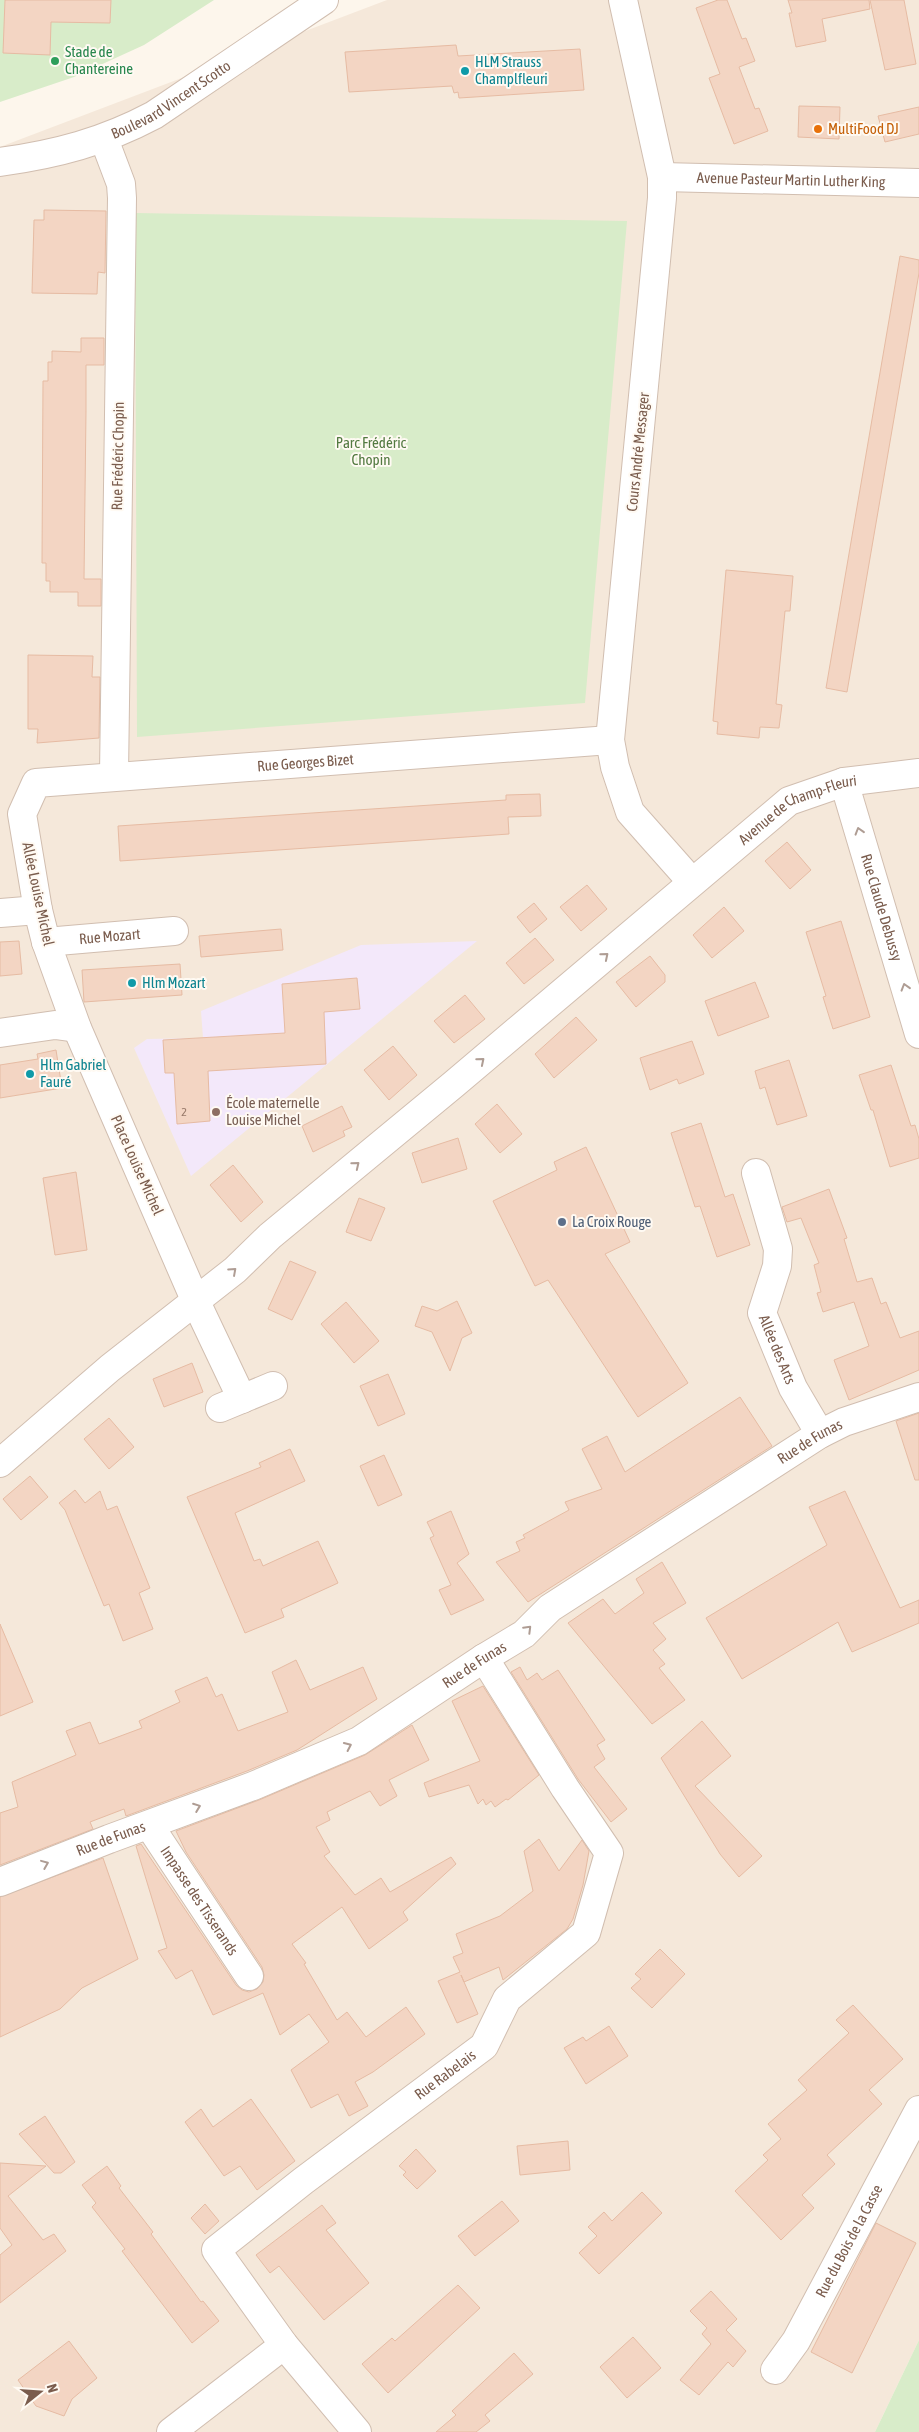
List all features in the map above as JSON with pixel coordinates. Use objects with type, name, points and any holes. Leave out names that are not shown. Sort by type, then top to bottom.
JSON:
[{"type":"street","name":"Boulevard Vincent Scotto","points":[[0,162],[49,154],[104,139],[154,115],[324,0]]},
{"type":"street","name":"Cours André Messager","points":[[624,0],[662,177],[661,221],[610,740],[615,767],[630,812],[692,882]]},
{"type":"street","name":"Rue Frédéric Chopin","points":[[104,139],[121,184],[122,198],[114,775]]},
{"type":"street","name":"Avenue Pasteur Martin Luther King","points":[[662,177],[919,183]]},
{"type":"street","name":"Rue Georges Bizet","points":[[22,814],[36,782],[610,740]]},
{"type":"street","name":"Avenue de Champ-Fleuri","points":[[0,1463],[110,1368],[235,1270],[270,1236],[454,1084],[789,801],[844,782],[919,773]]},
{"type":"street","name":"Rue Claude Debussy","points":[[844,782],[919,1034]]},
{"type":"street","name":"Allée Louise Michel","points":[[22,814],[38,910],[46,942],[77,1028]]},
{"type":"street","points":[[0,913],[38,910]]},
{"type":"street","name":"Rue Mozart","points":[[46,942],[174,931]]},
{"type":"street","points":[[0,1033],[55,1025],[77,1028]]},
{"type":"street","name":"Place Louise Michel","points":[[77,1028],[196,1302],[231,1403],[273,1386]]},
{"type":"street","name":"Allée des Arts","points":[[756,1173],[778,1249],[777,1266],[762,1313],[793,1388],[820,1434]]},
{"type":"street","name":"Rue de Funas","points":[[0,1882],[252,1786],[359,1741],[484,1658],[524,1634],[550,1608],[820,1434],[844,1422],[919,1397]]},
{"type":"street","name":"Rue Rabelais","points":[[357,2432],[284,2344],[216,2250],[303,2181],[484,2046],[507,1999],[586,1933],[609,1853],[565,1788],[484,1658]]},
{"type":"street","name":"Impasse des Tisserands","points":[[149,1825],[250,1976]]},
{"type":"street","name":"Rue du Bois de la Casse","points":[[775,2370],[796,2341],[919,2110]]},
{"type":"street","points":[[171,2432],[284,2344]]},
{"type":"shaded area","points":[[387,0],[919,0],[919,2340],[875,2432],[0,2432],[0,147]]},
{"type":"shaded area","name":"École maternelle Louise Michel","points":[[477,941],[191,1176],[134,1048],[147,1039],[203,1038],[201,1011],[361,945]]},
{"type":"green space","name":"Stade de Chantereine","points":[[0,0],[214,0],[144,45],[74,77],[0,102]]},
{"type":"green space","name":"Parc Frédéric Chopin","points":[[135,213],[627,221],[585,703],[137,737]]},
{"type":"green space","points":[[919,2340],[919,2432],[875,2432]]},
{"type":"building","points":[[5,0],[111,0],[110,23],[51,22],[50,55],[3,53]]},
{"type":"building","points":[[718,0],[727,0],[742,39],[746,38],[755,61],[739,67],[755,109],[759,108],[768,131],[734,144],[709,78],[720,74],[696,8]]},
{"type":"building","points":[[788,0],[869,0],[870,9],[822,19],[826,41],[796,47],[789,13],[792,13]]},
{"type":"building","points":[[870,0],[904,0],[916,64],[885,70]]},
{"type":"building","name":"HLM Strauss Champlfleuri","points":[[456,45],[458,56],[580,49],[584,90],[459,98],[458,92],[454,93],[452,86],[349,92],[345,52]]},
{"type":"building","points":[[799,106],[840,107],[839,139],[798,137]]},
{"type":"building","points":[[919,107],[919,134],[885,142],[878,116]]},
{"type":"building","points":[[44,210],[106,211],[105,273],[98,272],[97,294],[32,293],[34,220],[44,220]]},
{"type":"building","points":[[900,256],[919,260],[919,273],[847,692],[826,688]]},
{"type":"building","points":[[81,338],[104,338],[104,365],[86,365],[84,579],[101,579],[101,606],[78,606],[78,592],[50,592],[50,581],[46,581],[46,563],[42,563],[43,381],[48,381],[48,362],[52,362],[52,351],[81,352]]},
{"type":"building","points":[[726,570],[793,576],[790,611],[785,611],[776,704],[782,705],[779,728],[760,727],[759,738],[717,734],[718,722],[713,721]]},
{"type":"building","points":[[28,655],[93,656],[92,677],[100,677],[99,738],[37,743],[38,729],[28,729]]},
{"type":"building","points":[[540,794],[541,816],[508,817],[509,834],[120,861],[118,826],[506,800],[506,795]]},
{"type":"building","points":[[787,842],[811,870],[790,889],[765,861]]},
{"type":"building","points":[[587,885],[607,909],[581,931],[560,907]]},
{"type":"building","points":[[534,903],[547,919],[530,933],[517,917]]},
{"type":"building","points":[[724,907],[744,931],[712,958],[693,935]]},
{"type":"building","points":[[841,921],[870,1017],[833,1029],[823,997],[826,996],[806,932]]},
{"type":"building","points":[[281,929],[283,950],[201,957],[199,936]]},
{"type":"building","points":[[535,938],[554,960],[524,984],[506,963]]},
{"type":"building","points":[[19,941],[22,974],[0,976],[0,942]]},
{"type":"building","points":[[650,956],[665,975],[665,982],[636,1007],[616,982]]},
{"type":"building","name":"Hlm Mozart","points":[[180,964],[182,995],[84,1002],[82,970]]},
{"type":"building","points":[[357,978],[360,1009],[324,1012],[326,1064],[208,1071],[210,1121],[177,1124],[174,1073],[165,1073],[163,1040],[285,1033],[282,984]]},
{"type":"building","points":[[755,982],[769,1017],[718,1036],[705,1001]]},
{"type":"building","points":[[465,995],[485,1019],[454,1043],[434,1021]]},
{"type":"building","points":[[576,1017],[597,1040],[554,1078],[535,1054]]},
{"type":"building","points":[[692,1041],[704,1074],[679,1084],[677,1079],[650,1090],[640,1058]]},
{"type":"building","points":[[393,1046],[417,1075],[389,1100],[364,1070]]},
{"type":"building","name":"Hlm Gabriel Fauré","points":[[56,1050],[62,1088],[0,1098],[0,1065],[38,1059],[37,1054]]},
{"type":"building","points":[[789,1060],[807,1116],[777,1125],[765,1087],[760,1089],[755,1071]]},
{"type":"building","points":[[891,1065],[911,1126],[915,1125],[919,1139],[919,1158],[890,1167],[873,1110],[871,1110],[859,1075]]},
{"type":"building","points":[[497,1104],[522,1134],[500,1153],[475,1124]]},
{"type":"building","points":[[342,1106],[352,1127],[343,1131],[345,1136],[313,1152],[302,1126]]},
{"type":"building","points":[[701,1123],[725,1197],[733,1194],[750,1245],[717,1257],[700,1206],[695,1207],[671,1133]]},
{"type":"building","points":[[458,1138],[467,1169],[422,1183],[412,1153]]},
{"type":"building","points":[[586,1147],[630,1242],[605,1254],[688,1383],[638,1417],[548,1280],[535,1286],[493,1201],[557,1170],[554,1162]]},
{"type":"building","points":[[233,1165],[263,1202],[241,1222],[210,1185]]},
{"type":"building","points":[[76,1172],[87,1250],[55,1255],[43,1178]]},
{"type":"building","points":[[829,1189],[847,1238],[844,1239],[857,1282],[872,1278],[881,1304],[886,1302],[900,1338],[919,1331],[919,1370],[849,1400],[834,1360],[869,1346],[854,1302],[823,1312],[817,1293],[821,1292],[814,1265],[819,1263],[801,1218],[787,1222],[782,1207]]},
{"type":"building","points":[[359,1198],[385,1208],[371,1241],[346,1232]]},
{"type":"building","points":[[290,1261],[316,1272],[292,1320],[268,1309]]},
{"type":"building","points":[[457,1301],[472,1333],[462,1338],[450,1371],[432,1332],[415,1326],[422,1306],[437,1311]]},
{"type":"building","points":[[346,1302],[379,1341],[354,1363],[321,1324]]},
{"type":"building","points":[[192,1363],[203,1392],[164,1407],[153,1379]]},
{"type":"building","points":[[388,1374],[405,1414],[378,1426],[360,1386]]},
{"type":"building","points":[[740,1397],[772,1446],[528,1602],[496,1562],[520,1551],[516,1542],[525,1538],[523,1535],[569,1510],[565,1502],[602,1489],[582,1449],[607,1436],[625,1472]]},
{"type":"building","points":[[919,1413],[919,1480],[915,1480],[896,1421]]},
{"type":"building","points":[[109,1418],[134,1447],[109,1469],[84,1439]]},
{"type":"building","points":[[290,1449],[305,1481],[235,1513],[254,1561],[260,1559],[263,1566],[318,1541],[338,1583],[281,1609],[284,1617],[245,1633],[187,1497],[261,1467],[259,1463]]},
{"type":"building","points":[[384,1455],[402,1495],[378,1506],[360,1466]]},
{"type":"building","points":[[30,1476],[48,1497],[21,1520],[3,1499]]},
{"type":"building","points":[[75,1490],[85,1503],[100,1491],[107,1510],[117,1506],[150,1588],[139,1593],[153,1629],[123,1641],[109,1604],[104,1606],[65,1510],[59,1503]]},
{"type":"building","points":[[845,1491],[900,1608],[919,1600],[919,1623],[852,1652],[838,1622],[742,1679],[706,1618],[827,1545],[809,1507]]},
{"type":"building","points":[[451,1511],[469,1554],[457,1563],[484,1600],[451,1615],[439,1590],[451,1585],[430,1538],[434,1536],[427,1522]]},
{"type":"building","points":[[662,1562],[686,1603],[653,1623],[666,1639],[653,1650],[665,1664],[659,1668],[685,1700],[652,1724],[568,1623],[603,1599],[615,1614],[644,1593],[636,1579]]},
{"type":"building","points":[[0,1624],[33,1702],[0,1716]]},
{"type":"building","points":[[296,1660],[310,1690],[363,1667],[377,1699],[297,1750],[247,1771],[126,1816],[124,1809],[90,1822],[93,1829],[0,1865],[0,1813],[18,1807],[12,1782],[76,1755],[66,1731],[90,1722],[99,1744],[142,1728],[139,1721],[180,1702],[175,1691],[207,1677],[216,1697],[222,1694],[238,1731],[288,1712],[272,1672]]},
{"type":"building","points":[[520,1667],[527,1680],[537,1673],[542,1680],[558,1670],[605,1740],[597,1745],[605,1759],[594,1767],[627,1809],[611,1822],[578,1779],[511,1672]]},
{"type":"building","points":[[483,1686],[539,1775],[508,1800],[506,1799],[495,1807],[491,1801],[486,1805],[483,1799],[478,1804],[469,1785],[429,1797],[424,1783],[480,1761],[452,1701]]},
{"type":"building","points":[[702,1721],[731,1756],[695,1786],[762,1856],[739,1877],[720,1854],[661,1758]]},
{"type":"building","points":[[412,1725],[429,1760],[389,1780],[397,1796],[380,1806],[370,1791],[327,1812],[330,1820],[316,1827],[330,1852],[324,1856],[355,1895],[381,1878],[390,1892],[451,1857],[456,1864],[403,1912],[408,1920],[369,1949],[342,1907],[292,1944],[306,1963],[304,1964],[337,2020],[347,2012],[366,2037],[406,2007],[425,2034],[373,2072],[355,2082],[368,2106],[349,2116],[338,2094],[311,2108],[291,2070],[329,2042],[309,2014],[280,2035],[263,1993],[213,2015],[192,1970],[176,1979],[158,1951],[167,1948],[136,1846],[141,1844],[236,1985],[242,1990],[249,1992],[257,1989],[263,1982],[262,1967],[186,1852],[176,1831],[259,1800],[365,1755]]},
{"type":"building","points":[[539,1839],[559,1871],[582,1840],[589,1851],[583,1885],[573,1919],[567,1929],[503,1980],[499,1967],[464,1982],[478,2014],[457,2023],[438,1981],[460,1972],[453,1957],[463,1953],[456,1934],[500,1916],[533,1891],[524,1851]]},
{"type":"building","points":[[103,1858],[138,1959],[82,1988],[60,2009],[0,2037],[0,1897]]},
{"type":"building","points":[[660,1949],[685,1974],[652,2008],[631,1988],[641,1979],[635,1974]]},
{"type":"building","points":[[853,2005],[903,2059],[869,2090],[882,2104],[827,2155],[835,2164],[802,2195],[814,2208],[781,2240],[735,2191],[768,2160],[763,2155],[781,2139],[768,2124],[807,2090],[798,2080],[849,2033],[836,2020]]},
{"type":"building","points":[[609,2026],[628,2056],[586,2084],[564,2048],[583,2037],[586,2041]]},
{"type":"building","points":[[251,2099],[295,2161],[257,2190],[240,2166],[224,2176],[185,2122],[201,2109],[213,2127]]},
{"type":"building","points":[[45,2116],[75,2162],[61,2173],[54,2173],[19,2134]]},
{"type":"building","points":[[568,2141],[570,2170],[520,2175],[517,2146]]},
{"type":"building","points":[[416,2149],[436,2171],[417,2189],[403,2175],[406,2172],[399,2166]]},
{"type":"building","points":[[0,2163],[46,2166],[8,2196],[43,2240],[54,2234],[66,2251],[0,2303],[0,2255],[12,2245],[0,2228]]},
{"type":"building","points":[[107,2166],[121,2186],[119,2188],[153,2232],[151,2234],[201,2302],[203,2301],[219,2321],[192,2343],[122,2251],[125,2249],[92,2207],[96,2203],[82,2185]]},
{"type":"building","points":[[642,2192],[662,2213],[599,2274],[579,2253],[597,2236],[588,2227],[604,2212],[612,2221]]},
{"type":"building","points":[[502,2201],[519,2221],[475,2256],[458,2236]]},
{"type":"building","points":[[205,2204],[219,2221],[205,2234],[191,2218]]},
{"type":"building","points":[[322,2205],[336,2223],[326,2230],[369,2283],[324,2320],[279,2266],[270,2273],[256,2255]]},
{"type":"building","points":[[876,2223],[916,2243],[852,2373],[811,2352]]},
{"type":"building","points":[[458,2285],[480,2308],[388,2393],[362,2364],[392,2338],[395,2341]]},
{"type":"building","points":[[711,2291],[737,2319],[726,2330],[746,2351],[733,2367],[728,2362],[699,2395],[680,2380],[711,2344],[702,2334],[707,2328],[690,2311]]},
{"type":"building","points":[[633,2337],[661,2368],[627,2398],[600,2367]]},
{"type":"building","points":[[69,2341],[97,2378],[72,2399],[64,2416],[36,2406],[18,2380]]},
{"type":"building","points":[[514,2353],[533,2374],[485,2415],[490,2421],[476,2432],[436,2432],[456,2415],[452,2411]]},
{"type":"place","name":"Stade de Chantereine","points":[[55,61]]},
{"type":"place","name":"HLM Strauss Champlfleuri","points":[[465,71]]},
{"type":"place","name":"MultiFood DJ","points":[[818,129]]},
{"type":"place","name":"Hlm Mozart","points":[[132,983]]},
{"type":"place","name":"Hlm Gabriel Fauré","points":[[30,1074]]},
{"type":"place","name":"École maternelle Louise Michel","points":[[216,1112]]},
{"type":"place","name":"La Croix Rouge","points":[[562,1222]]}]
